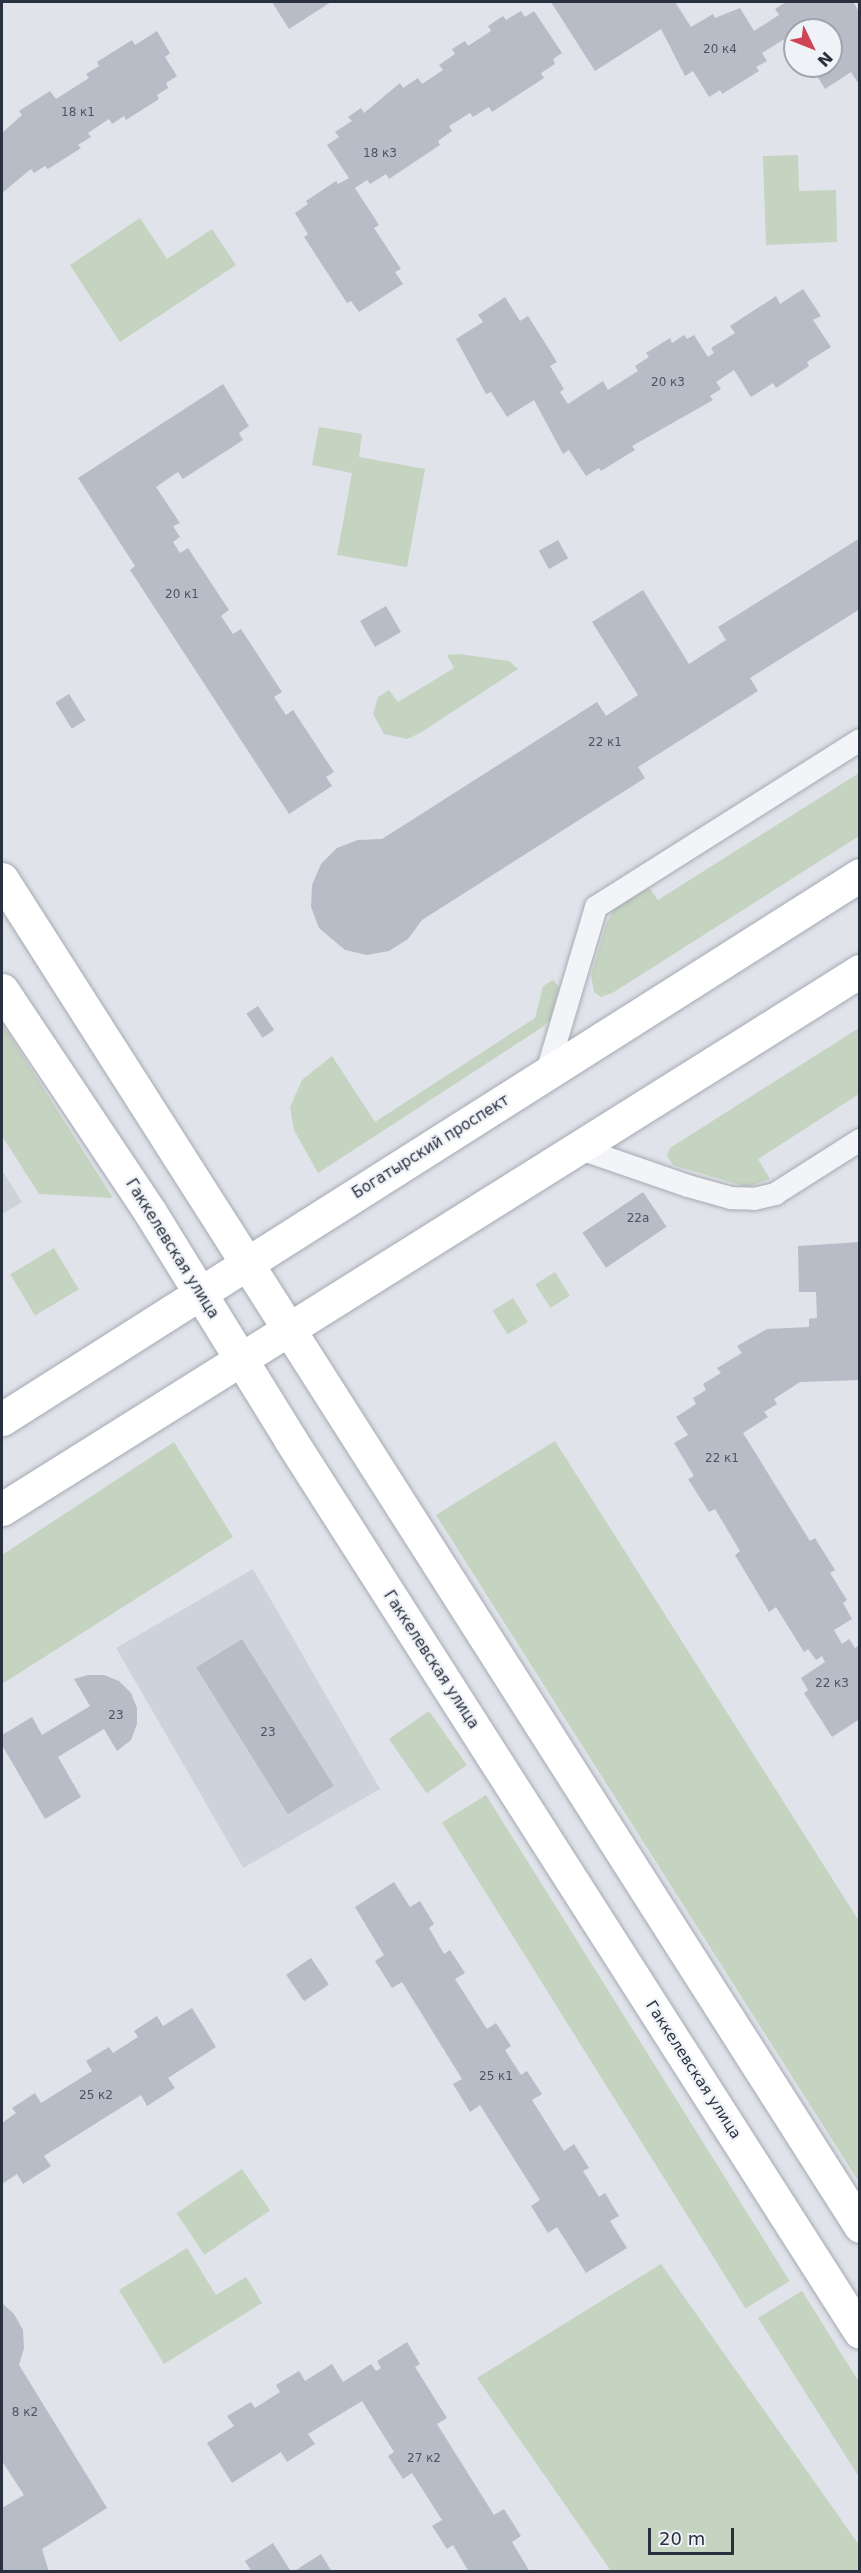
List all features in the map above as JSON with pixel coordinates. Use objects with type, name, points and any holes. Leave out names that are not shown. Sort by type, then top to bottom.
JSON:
[{"type":"main road","name":"Богатырский проспект","points":[[2,1419],[860,875]]},
{"type":"main road","points":[[10,889],[860,2226]]},
{"type":"main road","points":[[2,1509],[860,971]]},
{"type":"main road","name":"Гаккелевская улица","points":[[2,990],[200,1293],[860,2332]]},
{"type":"street","points":[[546,1075],[597,908],[860,740]]},
{"type":"street","points":[[578,1148],[688,1186],[731,1198],[754,1199],[775,1194],[860,1140]]},
{"type":"shaded area","points":[[2,1170],[22,1202],[2,1214]]},
{"type":"shaded area","points":[[253,1569],[380,1789],[243,1868],[116,1648]]},
{"type":"green space","points":[[798,155],[799,191],[836,190],[837,242],[766,245],[763,156]]},
{"type":"green space","points":[[140,218],[167,259],[212,229],[236,265],[120,342],[70,265]]},
{"type":"green space","points":[[319,427],[362,434],[359,457],[425,469],[407,567],[337,555],[352,473],[312,465]]},
{"type":"green space","points":[[459,654],[509,661],[518,669],[420,733],[407,739],[384,734],[373,714],[378,697],[389,690],[398,702],[454,668],[447,655]]},
{"type":"green space","points":[[859,773],[859,836],[614,992],[601,997],[594,992],[591,975],[606,924],[615,907],[648,886],[658,900]]},
{"type":"green space","points":[[553,980],[559,987],[550,1020],[541,1028],[318,1173],[294,1130],[290,1107],[302,1080],[332,1056],[375,1122],[535,1018],[543,986]]},
{"type":"green space","points":[[2,1023],[113,1198],[39,1194],[2,1136]]},
{"type":"green space","points":[[859,1028],[859,1094],[758,1159],[770,1179],[747,1187],[673,1165],[667,1156],[670,1148]]},
{"type":"green space","points":[[54,1248],[79,1289],[35,1315],[10,1274]]},
{"type":"green space","points":[[555,1272],[570,1296],[550,1308],[535,1284]]},
{"type":"green space","points":[[513,1298],[528,1322],[507,1334],[493,1311]]},
{"type":"green space","points":[[555,1441],[859,1921],[859,2182],[436,1515]]},
{"type":"green space","points":[[174,1442],[233,1537],[2,1684],[2,1555]]},
{"type":"green space","points":[[429,1711],[467,1765],[427,1793],[389,1739]]},
{"type":"green space","points":[[486,1795],[790,2281],[746,2308],[442,1823]]},
{"type":"green space","points":[[242,2169],[270,2210],[204,2255],[177,2213]]},
{"type":"green space","points":[[187,2248],[216,2295],[246,2277],[262,2303],[164,2364],[119,2290]]},
{"type":"green space","points":[[661,2264],[859,2545],[859,2568],[855,2571],[611,2571],[477,2378]]},
{"type":"green space","points":[[802,2291],[859,2382],[859,2477],[758,2318]]},
{"type":"building","points":[[272,2],[331,2],[289,29]]},
{"type":"building","points":[[551,2],[675,2],[691,27],[713,14],[715,18],[740,8],[754,31],[779,15],[775,9],[786,2],[853,2],[860,13],[860,86],[851,72],[843,77],[843,18],[783,18],[783,40],[762,53],[767,61],[756,67],[759,71],[722,94],[720,90],[709,97],[693,71],[685,76],[661,29],[595,71]]},
{"type":"building","points":[[521,11],[525,17],[534,11],[562,53],[553,59],[555,64],[541,73],[544,78],[492,112],[489,107],[473,117],[470,113],[449,126],[452,131],[438,141],[440,145],[389,179],[386,174],[370,184],[367,180],[355,188],[379,225],[374,228],[401,269],[395,272],[403,284],[359,312],[351,301],[347,303],[304,237],[308,234],[295,213],[308,204],[306,201],[336,181],[338,184],[349,178],[327,145],[339,137],[335,132],[352,121],[348,117],[361,108],[364,113],[400,83],[403,88],[418,78],[422,84],[443,70],[439,65],[455,54],[452,49],[465,41],[468,46],[491,31],[488,26],[503,16],[506,20]]},
{"type":"building","points":[[157,31],[170,53],[165,57],[177,76],[166,83],[168,88],[157,95],[159,99],[126,120],[124,116],[112,124],[109,119],[88,133],[91,137],[78,145],[81,148],[48,169],[45,166],[34,173],[31,169],[2,193],[2,133],[22,115],[19,111],[50,91],[56,99],[89,78],[86,74],[99,66],[97,62],[132,40],[135,45]]},
{"type":"building","points":[[818,78],[842,78],[825,89]]},
{"type":"building","points":[[803,289],[821,316],[813,320],[831,347],[807,362],[809,366],[776,388],[773,383],[751,397],[734,370],[716,382],[721,389],[710,396],[713,400],[632,446],[635,450],[601,471],[599,468],[586,476],[569,450],[563,454],[534,400],[507,417],[491,392],[486,394],[456,339],[483,322],[478,315],[505,297],[520,321],[528,316],[557,362],[550,366],[564,389],[560,392],[568,404],[603,381],[608,390],[638,371],[635,366],[649,357],[646,353],[670,338],[672,343],[684,335],[687,339],[694,335],[708,357],[714,353],[711,348],[735,333],[730,326],[776,296],[780,304]]},
{"type":"building","points":[[223,384],[249,426],[239,433],[243,440],[183,479],[178,472],[156,487],[180,523],[173,526],[180,537],[173,542],[180,553],[188,548],[229,610],[221,616],[233,634],[241,629],[282,692],[274,697],[286,715],[293,710],[334,772],[326,777],[332,786],[289,814],[130,570],[135,566],[78,478]]},
{"type":"building","points":[[860,538],[860,609],[750,678],[758,691],[638,767],[645,778],[422,920],[408,939],[389,951],[367,955],[345,950],[319,928],[311,907],[312,885],[321,864],[337,848],[358,840],[382,839],[597,702],[606,716],[638,695],[592,622],[643,590],[689,664],[726,640],[718,627]]},
{"type":"building","points":[[558,540],[568,558],[549,569],[539,551]]},
{"type":"building","points":[[386,606],[401,632],[375,647],[360,621]]},
{"type":"building","points":[[69,694],[85,720],[72,729],[55,702]]},
{"type":"building","points":[[258,1006],[274,1030],[263,1038],[246,1014]]},
{"type":"building","points":[[643,1192],[666,1227],[606,1268],[582,1233]]},
{"type":"building","points":[[860,1242],[860,1380],[800,1382],[774,1399],[777,1404],[764,1412],[768,1417],[743,1433],[810,1541],[815,1538],[835,1570],[830,1573],[847,1600],[843,1603],[852,1619],[834,1630],[842,1644],[849,1639],[855,1648],[860,1645],[860,1719],[832,1737],[804,1693],[808,1690],[801,1678],[825,1662],[822,1656],[816,1660],[808,1649],[804,1652],[776,1607],[769,1612],[735,1555],[740,1551],[715,1509],[709,1512],[688,1479],[694,1476],[674,1443],[688,1435],[676,1417],[696,1404],[693,1398],[706,1390],[703,1384],[721,1373],[717,1368],[742,1353],[737,1346],[767,1329],[809,1327],[809,1319],[817,1318],[816,1292],[799,1292],[798,1246]]},
{"type":"building","points":[[242,1639],[334,1786],[288,1814],[196,1668]]},
{"type":"building","points":[[88,1675],[104,1675],[119,1681],[131,1693],[137,1708],[137,1724],[131,1740],[117,1751],[104,1729],[58,1757],[81,1797],[45,1819],[2,1745],[2,1735],[32,1717],[42,1735],[90,1706],[74,1679]]},
{"type":"building","points":[[394,1882],[410,1907],[420,1901],[434,1924],[429,1928],[444,1954],[450,1950],[465,1973],[455,1979],[487,2029],[496,2023],[511,2046],[505,2050],[521,2075],[527,2071],[542,2094],[532,2100],[564,2151],[574,2144],[589,2168],[583,2171],[599,2197],[605,2193],[619,2216],[610,2221],[627,2248],[586,2273],[557,2227],[548,2233],[531,2206],[540,2200],[480,2105],[470,2112],[453,2084],[462,2079],[402,1982],[392,1988],[375,1961],[384,1955],[355,1907]]},
{"type":"building","points":[[311,1958],[329,1985],[304,2001],[286,1975]]},
{"type":"building","points":[[192,2008],[216,2047],[168,2078],[175,2088],[147,2106],[141,2095],[44,2156],[51,2166],[23,2184],[17,2174],[2,2184],[2,2123],[16,2113],[12,2108],[35,2093],[41,2103],[92,2071],[86,2061],[109,2047],[113,2053],[138,2037],[134,2031],[157,2016],[163,2026]]},
{"type":"building","points":[[2,2303],[14,2314],[23,2330],[24,2348],[19,2365],[107,2508],[42,2549],[49,2572],[2,2572],[2,2508],[24,2495],[2,2461]]},
{"type":"building","points":[[407,2342],[420,2364],[415,2367],[447,2418],[437,2424],[494,2515],[504,2509],[521,2536],[512,2542],[530,2572],[469,2572],[453,2545],[447,2549],[432,2526],[442,2520],[412,2473],[403,2479],[388,2456],[394,2452],[362,2401],[308,2434],[315,2444],[287,2462],[281,2452],[232,2483],[207,2443],[234,2426],[227,2416],[251,2402],[255,2408],[280,2392],[276,2385],[299,2371],[305,2381],[332,2364],[343,2382],[371,2364],[376,2371],[381,2368],[377,2361]]},
{"type":"building","points":[[273,2543],[290,2570],[252,2572],[245,2561]]},
{"type":"building","points":[[321,2554],[332,2572],[293,2572]]}]
